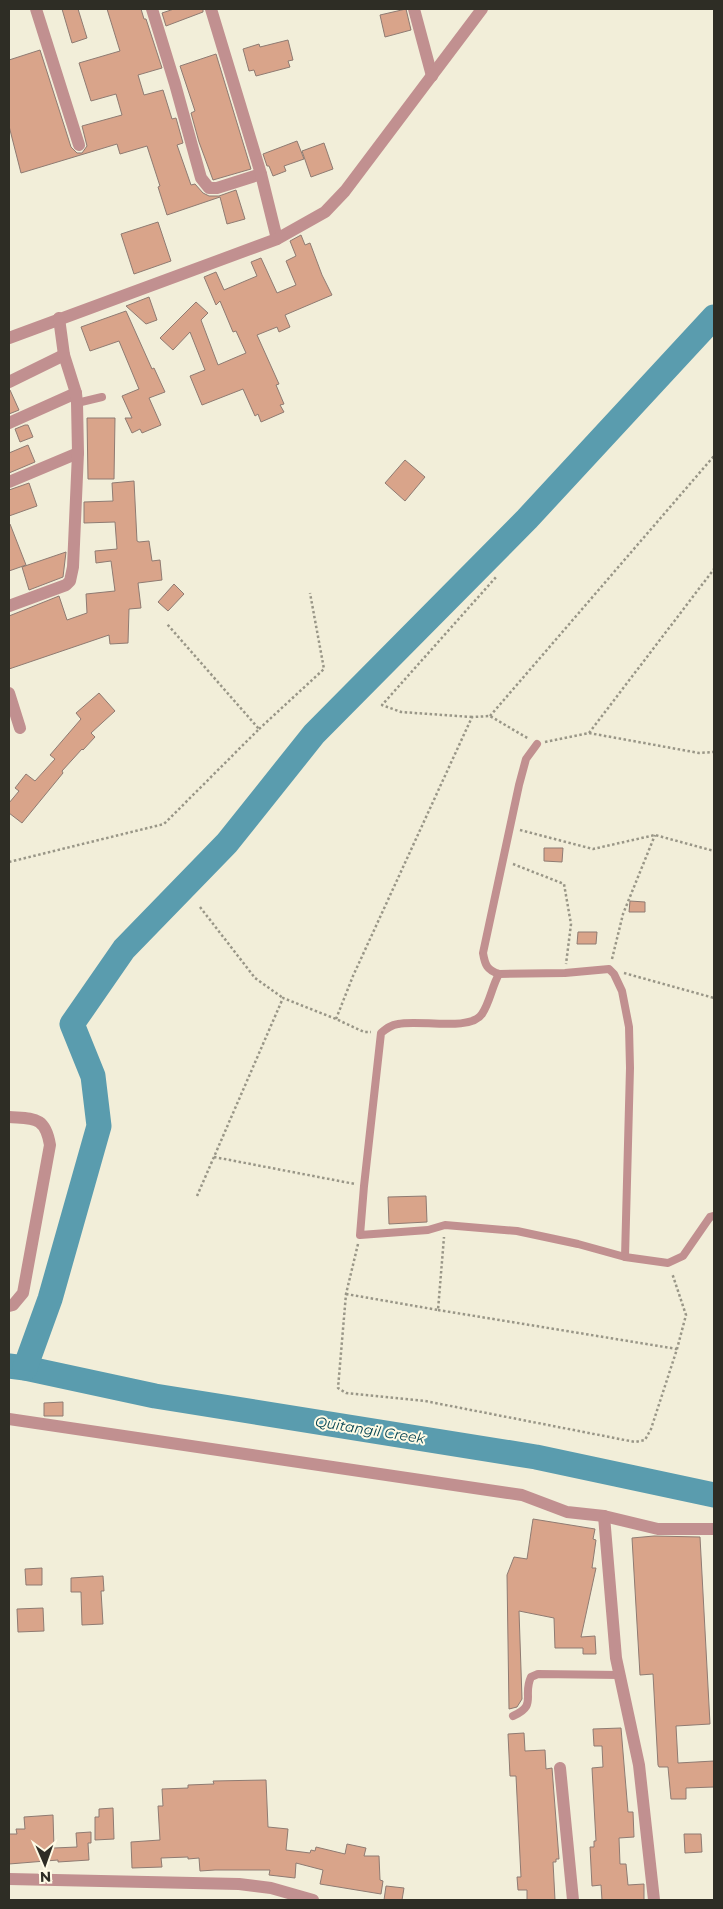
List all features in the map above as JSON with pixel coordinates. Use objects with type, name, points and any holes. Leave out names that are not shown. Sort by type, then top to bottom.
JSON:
[{"type":"street","points":[[36,9],[79,145]]},
{"type":"street","points":[[152,9],[202,178],[208,188],[218,188],[261,174]]},
{"type":"street","points":[[211,9],[261,174],[278,239]]},
{"type":"street","points":[[414,9],[432,76]]},
{"type":"street","points":[[9,338],[59,318],[278,239],[325,212],[345,191],[482,9]]},
{"type":"street","points":[[9,606],[66,586],[70,581],[73,567],[78,453],[76,398],[64,355],[59,318]]},
{"type":"street","points":[[9,382],[64,355]]},
{"type":"street","points":[[9,423],[76,398]]},
{"type":"street","points":[[9,482],[78,453]]},
{"type":"street","points":[[9,693],[20,728]]},
{"type":"street","points":[[9,1117],[32,1119],[44,1124],[50,1145],[23,1293],[13,1305],[9,1306]]},
{"type":"street","points":[[9,1419],[508,1492],[522,1495],[567,1512],[604,1516],[658,1529],[714,1528]]},
{"type":"street","points":[[604,1516],[619,1675],[639,1765],[654,1900]]},
{"type":"street","points":[[560,1768],[573,1900]]},
{"type":"street","points":[[9,1880],[239,1884],[271,1888],[294,1897],[313,1900]]},
{"type":"lane","points":[[76,398],[102,396]]},
{"type":"lane","points":[[537,744],[526,758],[519,785],[483,953],[485,965],[491,972],[499,974],[565,973],[602,968],[609,969],[614,974],[622,991],[630,1027],[625,1257]]},
{"type":"lane","points":[[499,974],[482,1014],[477,1019],[463,1023],[400,1023],[388,1027],[381,1033],[360,1236],[428,1230],[445,1225],[517,1231],[578,1244],[625,1257],[668,1263],[683,1256],[710,1217],[714,1216]]},
{"type":"lane","points":[[513,1716],[524,1711],[527,1707],[528,1683],[532,1677],[538,1674],[619,1675]]},
{"type":"path","points":[[490,716],[714,456]]},
{"type":"path","points":[[589,734],[714,569]]},
{"type":"path","points":[[497,576],[382,705],[401,712],[472,717],[490,716],[537,744],[589,734],[699,753],[714,752]]},
{"type":"path","points":[[9,862],[164,824],[259,729],[324,669],[310,593]]},
{"type":"path","points":[[167,624],[259,729]]},
{"type":"path","points":[[336,1019],[357,967],[472,717]]},
{"type":"path","points":[[511,828],[593,849],[655,834],[714,851]]},
{"type":"path","points":[[655,834],[623,914],[609,969],[714,998]]},
{"type":"path","points":[[504,861],[564,884],[571,924],[565,973]]},
{"type":"path","points":[[200,907],[255,978],[283,998],[364,1032],[381,1033]]},
{"type":"path","points":[[197,1196],[283,998]]},
{"type":"path","points":[[214,1157],[364,1186]]},
{"type":"path","points":[[438,1310],[445,1225]]},
{"type":"path","points":[[360,1236],[346,1294],[338,1388],[346,1394],[425,1401],[635,1442],[646,1440],[651,1429],[677,1349],[686,1314],[668,1263]]},
{"type":"path","points":[[346,1294],[677,1349]]},
{"type":"building","points":[[62,9],[78,9],[87,38],[72,43]]},
{"type":"building","points":[[107,9],[141,9],[162,68],[138,75],[144,95],[163,90],[172,119],[176,118],[183,143],[177,145],[191,185],[195,184],[203,193],[209,196],[219,196],[236,190],[245,219],[227,224],[220,197],[167,215],[147,146],[120,154],[117,144],[21,173],[9,126],[9,60],[40,50],[71,147],[77,153],[82,153],[87,146],[82,126],[122,115],[116,94],[91,101],[79,63],[120,51]]},
{"type":"building","points":[[174,9],[203,9],[203,12],[166,26],[162,13]]},
{"type":"building","points":[[406,9],[411,30],[385,37],[380,15]]},
{"type":"building","points":[[288,40],[293,60],[288,61],[290,67],[256,76],[254,70],[249,71],[243,49],[259,44],[260,47]]},
{"type":"building","points":[[216,54],[251,169],[213,180],[199,142],[191,113],[195,111],[180,66]]},
{"type":"building","points":[[297,141],[304,159],[284,166],[286,171],[273,176],[263,154]]},
{"type":"building","points":[[324,143],[333,169],[311,177],[302,151]]},
{"type":"building","points":[[158,222],[171,261],[134,274],[121,234]]},
{"type":"building","points":[[301,235],[305,245],[310,243],[332,295],[285,315],[290,327],[279,332],[277,327],[257,335],[279,384],[276,385],[284,404],[280,405],[284,412],[261,422],[258,414],[255,416],[243,389],[202,405],[190,376],[205,370],[190,332],[173,350],[160,338],[196,302],[208,313],[201,320],[218,365],[246,353],[236,331],[233,332],[220,301],[216,305],[204,277],[216,272],[224,290],[257,276],[251,262],[261,258],[277,293],[296,285],[286,261],[296,256],[290,241]]},
{"type":"building","points":[[149,297],[157,320],[146,324],[126,306]]},
{"type":"building","points":[[126,311],[152,369],[154,368],[165,392],[149,398],[161,425],[142,433],[140,429],[132,433],[125,418],[132,418],[122,396],[139,389],[119,341],[90,351],[81,327]]},
{"type":"building","points":[[9,390],[19,410],[9,414]]},
{"type":"building","points":[[87,418],[115,418],[114,479],[88,479]]},
{"type":"building","points":[[28,425],[33,437],[20,442],[15,429]]},
{"type":"building","points":[[28,445],[35,462],[9,473],[9,453]]},
{"type":"building","points":[[405,460],[425,477],[405,501],[385,483]]},
{"type":"building","points":[[134,481],[137,541],[149,541],[152,561],[160,560],[162,580],[138,583],[141,608],[129,609],[128,643],[110,644],[109,635],[9,669],[9,616],[59,596],[67,620],[87,613],[86,594],[115,591],[111,561],[96,563],[95,551],[117,549],[115,522],[84,523],[84,502],[113,501],[112,483]]},
{"type":"building","points":[[29,483],[37,506],[9,516],[9,490]]},
{"type":"building","points":[[9,524],[26,565],[9,571]]},
{"type":"building","points":[[66,552],[63,577],[29,590],[22,567]]},
{"type":"building","points":[[174,584],[184,594],[168,611],[158,602]]},
{"type":"building","points":[[99,693],[115,711],[91,733],[95,737],[62,771],[63,773],[22,823],[9,813],[9,803],[19,791],[15,788],[26,774],[35,781],[55,759],[50,755],[81,719],[76,713]]},
{"type":"building","points":[[544,848],[563,848],[562,862],[544,861]]},
{"type":"building","points":[[630,901],[645,902],[645,912],[629,912]]},
{"type":"building","points":[[578,932],[597,932],[596,944],[577,944]]},
{"type":"building","points":[[426,1196],[427,1222],[389,1224],[388,1197]]},
{"type":"building","points":[[63,1402],[63,1416],[44,1416],[44,1403]]},
{"type":"building","points":[[533,1519],[595,1529],[593,1539],[596,1540],[592,1568],[596,1568],[581,1637],[595,1636],[596,1654],[583,1654],[583,1648],[555,1648],[554,1618],[519,1611],[522,1699],[517,1707],[509,1709],[507,1575],[514,1557],[527,1559]]},
{"type":"building","points":[[654,1536],[700,1537],[710,1724],[676,1726],[678,1763],[714,1761],[714,1787],[686,1788],[686,1799],[671,1799],[668,1767],[659,1767],[658,1765],[653,1674],[640,1675],[632,1538]]},
{"type":"building","points":[[42,1568],[42,1585],[26,1585],[25,1569]]},
{"type":"building","points":[[103,1576],[104,1591],[101,1591],[103,1624],[82,1625],[81,1592],[71,1592],[71,1578]]},
{"type":"building","points":[[43,1608],[44,1631],[18,1632],[17,1609]]},
{"type":"building","points":[[621,1728],[628,1812],[633,1812],[634,1837],[619,1838],[620,1864],[626,1864],[628,1885],[644,1884],[644,1900],[602,1900],[601,1885],[592,1886],[590,1847],[594,1847],[594,1841],[596,1841],[592,1768],[603,1767],[602,1746],[594,1746],[593,1729]]},
{"type":"building","points":[[524,1733],[525,1751],[545,1750],[546,1769],[552,1768],[559,1859],[553,1862],[555,1900],[527,1900],[527,1890],[518,1890],[517,1877],[521,1877],[516,1776],[510,1776],[508,1734]]},
{"type":"building","points":[[266,1780],[268,1827],[288,1829],[286,1850],[310,1853],[311,1850],[315,1851],[316,1847],[345,1854],[347,1844],[366,1848],[364,1856],[379,1856],[380,1880],[383,1881],[381,1894],[320,1884],[323,1870],[296,1863],[295,1878],[269,1875],[270,1870],[200,1871],[199,1858],[188,1859],[188,1857],[161,1858],[162,1867],[132,1868],[131,1842],[160,1840],[158,1806],[163,1806],[162,1789],[214,1784],[213,1781]]},
{"type":"building","points":[[113,1808],[114,1839],[95,1840],[95,1817],[99,1817],[99,1809]]},
{"type":"building","points":[[53,1815],[54,1848],[77,1847],[76,1833],[91,1832],[91,1843],[88,1843],[89,1860],[58,1862],[58,1860],[9,1864],[9,1834],[17,1834],[16,1829],[25,1829],[24,1817]]},
{"type":"building","points":[[684,1834],[701,1834],[702,1852],[685,1853]]},
{"type":"building","points":[[386,1886],[404,1888],[402,1900],[384,1900]]},
{"type":"waterway","points":[[25,1368],[50,1299],[99,1126],[93,1076],[72,1024],[124,949],[227,843],[314,734],[527,519],[714,317]]},
{"type":"waterway","name":"Quitangil Creek","points":[[9,1366],[155,1396],[536,1457],[714,1495]]}]
